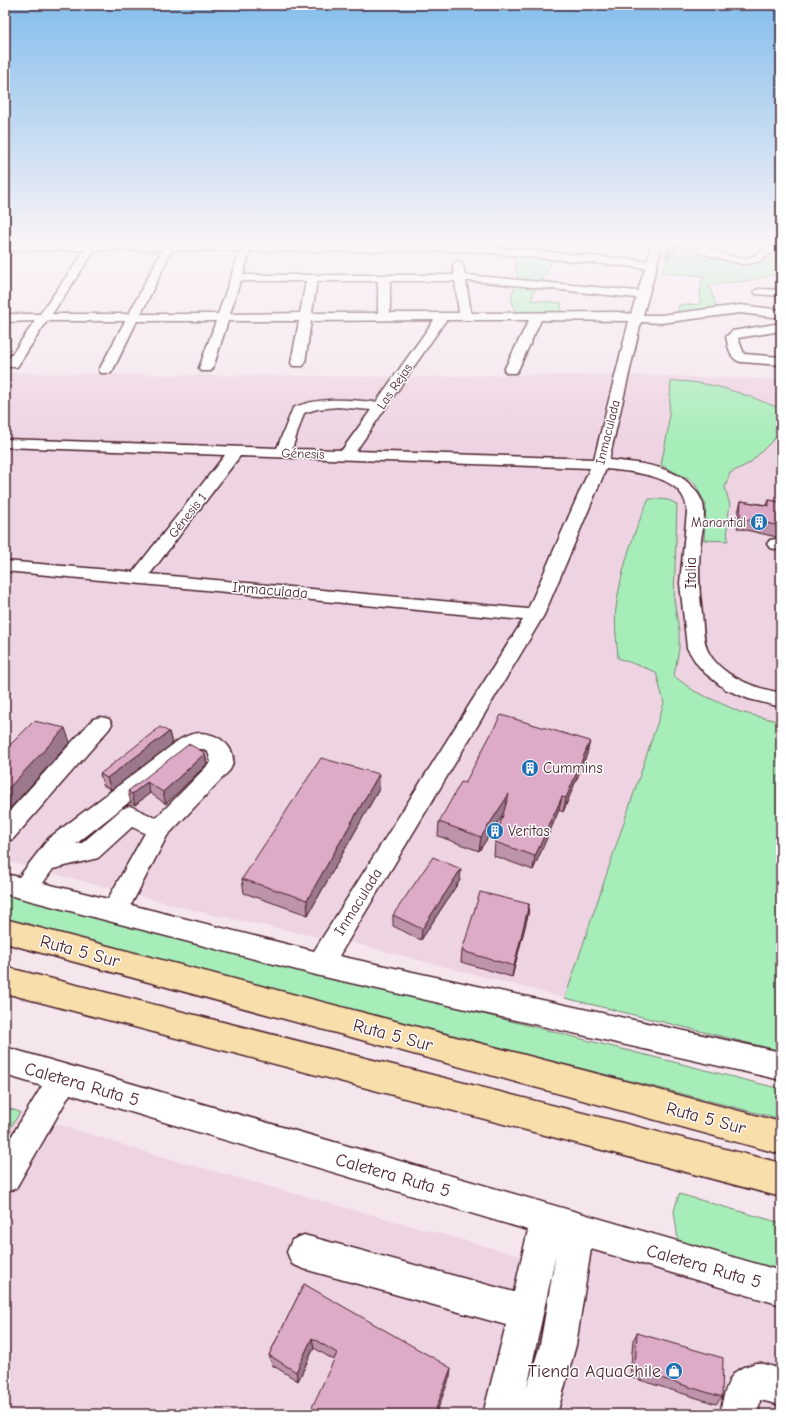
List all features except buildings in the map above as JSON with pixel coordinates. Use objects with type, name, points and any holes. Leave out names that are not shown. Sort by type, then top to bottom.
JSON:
[{"type":"highway","name":"Ruta 5 Sur","points":[[5,931],[781,1138]]},
{"type":"highway","points":[[5,980],[781,1180]]},
{"type":"street","points":[[12,364],[51,309]]},
{"type":"street","points":[[106,370],[137,309]]},
{"type":"street","points":[[206,368],[226,309]]},
{"type":"street","points":[[298,363],[307,309]]},
{"type":"street","points":[[384,309],[384,317]]},
{"type":"street","points":[[465,309],[466,316]]},
{"type":"street","name":"Inmaculada","points":[[320,964],[535,615],[600,464],[638,309]]},
{"type":"street","points":[[5,318],[618,316],[661,319],[738,309]]},
{"type":"street","points":[[742,309],[781,314]]},
{"type":"street","points":[[511,370],[536,316]]},
{"type":"street","name":"Las Rejas","points":[[346,455],[396,380],[442,317]]},
{"type":"street","points":[[781,327],[736,334],[732,337],[737,355],[741,358],[781,361]]},
{"type":"street","points":[[12,347],[25,347]]},
{"type":"street","points":[[283,452],[298,411],[308,406],[321,404],[380,406]]},
{"type":"street","name":"Génesis","points":[[5,443],[600,464]]},
{"type":"street","name":"Génesis 1","points":[[138,578],[236,451]]},
{"type":"street","name":"Italia","points":[[600,464],[639,468],[655,472],[678,483],[689,493],[695,505],[694,531],[689,564],[697,648],[702,658],[718,675],[748,691],[781,700]]},
{"type":"street","name":"Inmaculada","points":[[5,566],[535,615]]},
{"type":"street","points":[[5,832],[101,724]]},
{"type":"street","points":[[14,887],[46,861],[58,845],[187,745],[192,742],[203,740],[219,748],[223,758],[222,764],[159,830],[114,910]]},
{"type":"street","points":[[46,861],[90,851],[130,815],[159,830]]},
{"type":"street","points":[[14,887],[114,910],[320,964],[781,1066]]},
{"type":"street","name":"Caletera Ruta 5","points":[[5,1062],[781,1288]]},
{"type":"street","points":[[5,1177],[62,1078]]},
{"type":"street","points":[[502,1414],[527,1313],[562,1225]]},
{"type":"street","points":[[538,1414],[558,1345],[562,1225]]},
{"type":"street","points":[[304,1252],[527,1313]]},
{"type":"street","points":[[739,1414],[742,1394],[746,1387],[752,1382],[760,1380],[781,1387]]},
{"type":"shaded area","points":[[5,373],[428,377],[483,375],[638,375],[781,380],[781,1051],[565,998],[345,941],[313,936],[209,914],[5,861]]},
{"type":"shaded area","points":[[20,1112],[152,1154],[554,1265],[544,1346],[523,1414],[5,1414],[5,1137]]},
{"type":"shaded area","points":[[586,1238],[781,1297],[781,1414],[551,1414]]},
{"type":"green space","points":[[514,309],[562,309],[562,313],[515,314]]},
{"type":"green space","points":[[678,309],[709,309],[673,315]]},
{"type":"green space","points":[[671,381],[700,383],[728,389],[781,409],[781,425],[776,437],[750,463],[730,473],[725,488],[730,505],[727,523],[728,541],[704,540],[706,505],[694,482],[661,465],[668,430]]},
{"type":"green space","points":[[649,499],[667,500],[677,505],[674,599],[679,631],[679,649],[674,676],[694,691],[740,712],[781,722],[781,1051],[565,998],[664,703],[656,672],[618,658],[615,620],[618,594],[624,566],[633,538]]},
{"type":"green space","points":[[5,894],[781,1089],[781,1119],[190,969],[5,919]]},
{"type":"green space","points":[[5,1107],[20,1112],[5,1137]]},
{"type":"green space","points":[[679,1194],[781,1223],[781,1271],[678,1240],[674,1211]]},
{"type":"place","name":"Manantial","points":[[759,522]]},
{"type":"place","name":"Cummins","points":[[530,768]]},
{"type":"place","name":"Veritas","points":[[495,831]]},
{"type":"place","name":"Tienda AquaChile","points":[[674,1371]]}]
